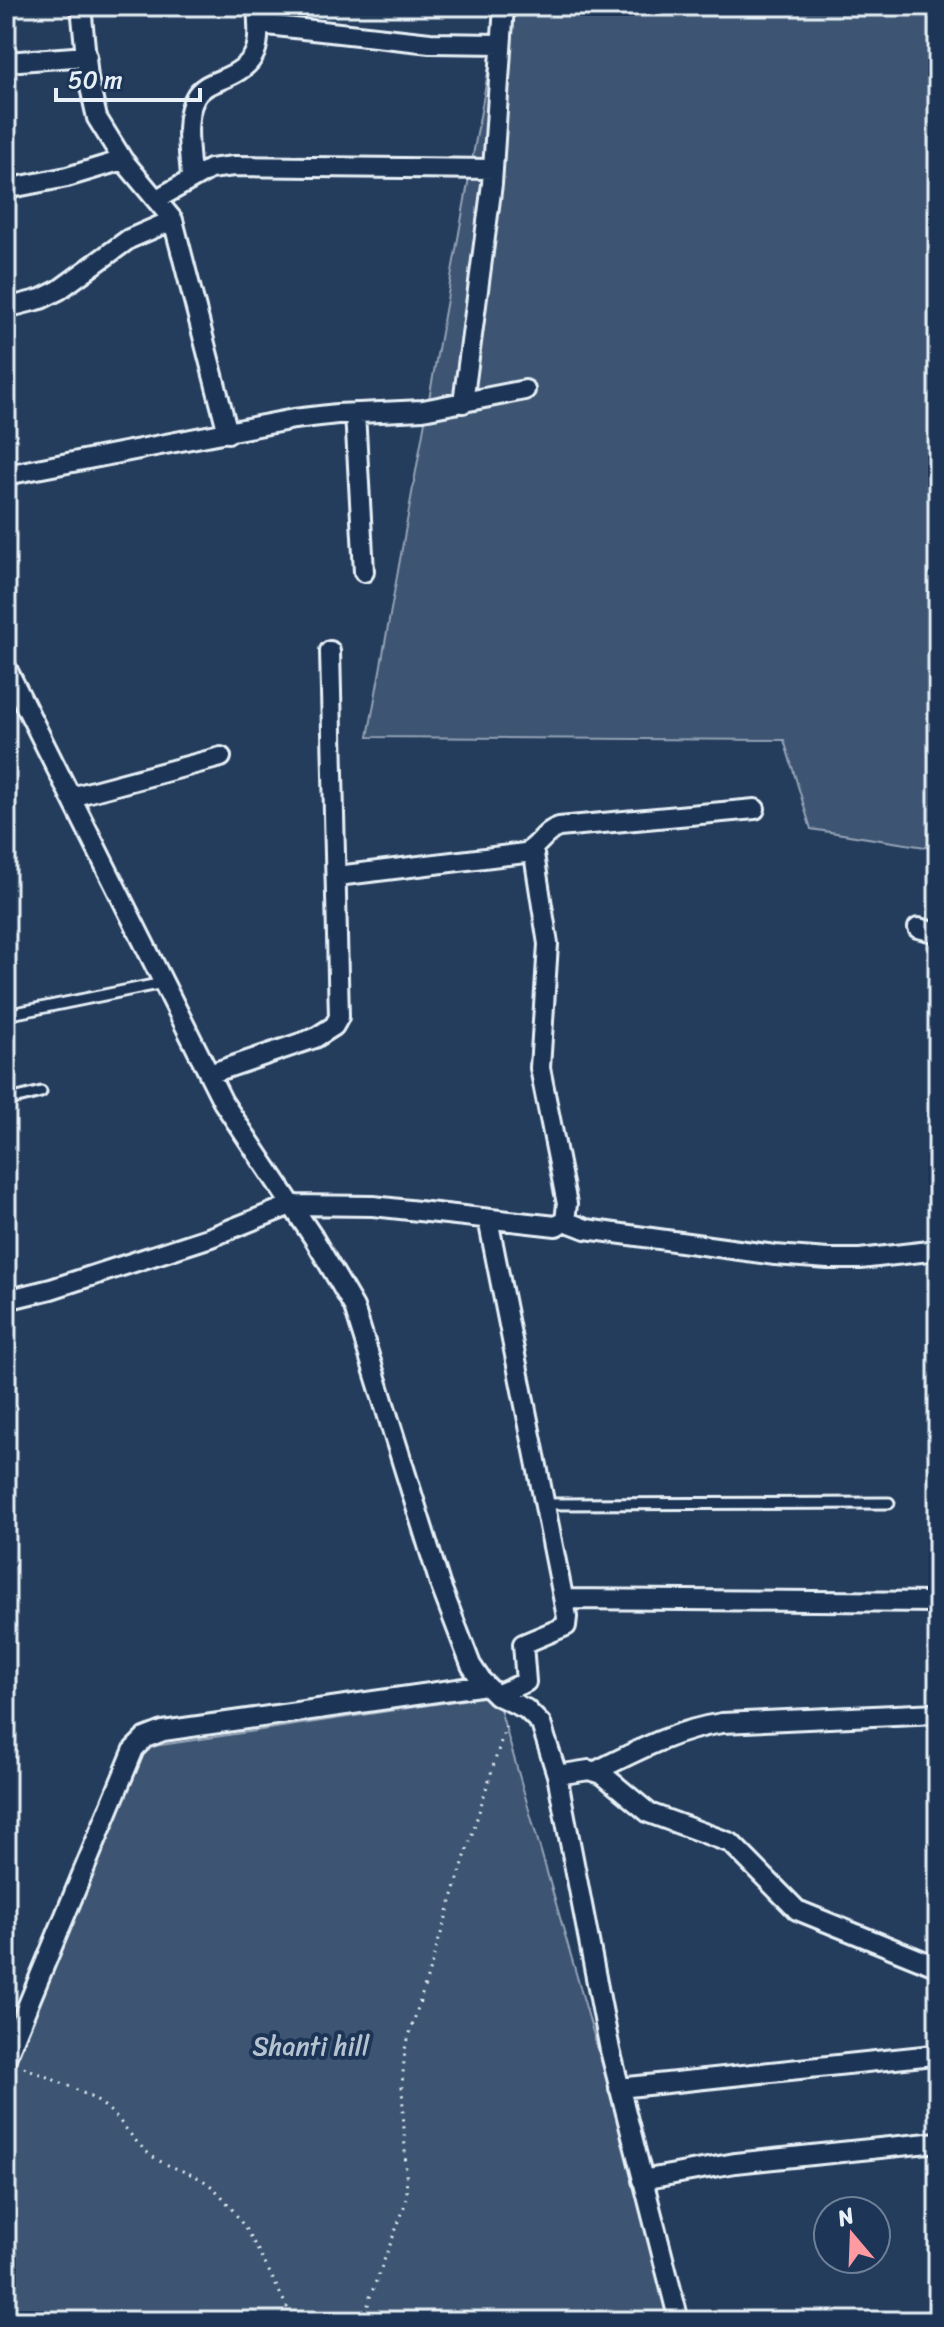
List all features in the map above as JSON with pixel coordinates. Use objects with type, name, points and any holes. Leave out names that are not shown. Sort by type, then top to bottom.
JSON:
[{"type":"street","points":[[81,6],[88,78],[97,118],[123,160],[173,220],[228,433]]},
{"type":"street","points":[[463,403],[493,169],[504,6]]},
{"type":"street","points":[[191,178],[189,114],[195,97],[206,86],[241,73],[252,60],[257,45],[258,15],[430,43],[501,44]]},
{"type":"street","points":[[6,62],[87,56]]},
{"type":"street","points":[[6,189],[67,177],[123,160]]},
{"type":"street","points":[[157,199],[210,169],[234,166],[493,169]]},
{"type":"street","points":[[6,308],[41,299],[59,290],[129,239],[173,220]]},
{"type":"street","points":[[6,475],[294,419],[409,412],[525,390]]},
{"type":"street","points":[[355,413],[364,572]]},
{"type":"street","points":[[209,1074],[315,1038],[334,1026],[339,1017],[330,651]]},
{"type":"street","points":[[6,667],[11,688],[71,797],[209,1074],[247,1140],[313,1237],[354,1307],[445,1597],[471,1665],[498,1694],[534,1715],[541,1724],[557,1775],[619,2088],[679,2321]]},
{"type":"street","points":[[71,797],[221,757]]},
{"type":"street","points":[[337,876],[517,854],[533,848],[550,831],[559,827],[755,809]]},
{"type":"street","points":[[533,848],[548,944],[540,1068],[567,1204],[565,1221]]},
{"type":"street","points":[[918,928],[938,933]]},
{"type":"street","points":[[6,1300],[51,1289],[211,1237],[291,1205],[373,1206],[556,1226],[565,1221],[586,1229],[775,1255],[860,1259],[938,1250]]},
{"type":"street","points":[[12,2061],[134,1749],[145,1738],[163,1731],[498,1694],[526,1682],[523,1644],[566,1626],[564,1599],[488,1219]]},
{"type":"street","points":[[564,1599],[938,1602]]},
{"type":"street","points":[[557,1775],[596,1771],[647,1745],[693,1728],[722,1723],[938,1713]]},
{"type":"street","points":[[596,1771],[649,1813],[731,1843],[797,1910],[938,1967]]},
{"type":"street","points":[[619,2088],[933,2055]]},
{"type":"street","points":[[642,2180],[735,2163],[938,2142]]},
{"type":"lane","points":[[6,1015],[163,983]]},
{"type":"lane","points":[[6,1101],[41,1092]]},
{"type":"lane","points":[[545,1504],[889,1503]]},
{"type":"path","points":[[364,2321],[407,2193],[402,2086],[405,2049],[498,1694]]},
{"type":"path","points":[[12,2061],[99,2102],[147,2152],[218,2192],[242,2225],[294,2321]]},
{"type":"green space","points":[[500,6],[938,6],[938,849],[811,829],[784,740],[368,737]]},
{"type":"green space","name":"Shanti hill","points":[[496,1695],[676,2321],[6,2321],[6,2058],[134,1749]]}]
